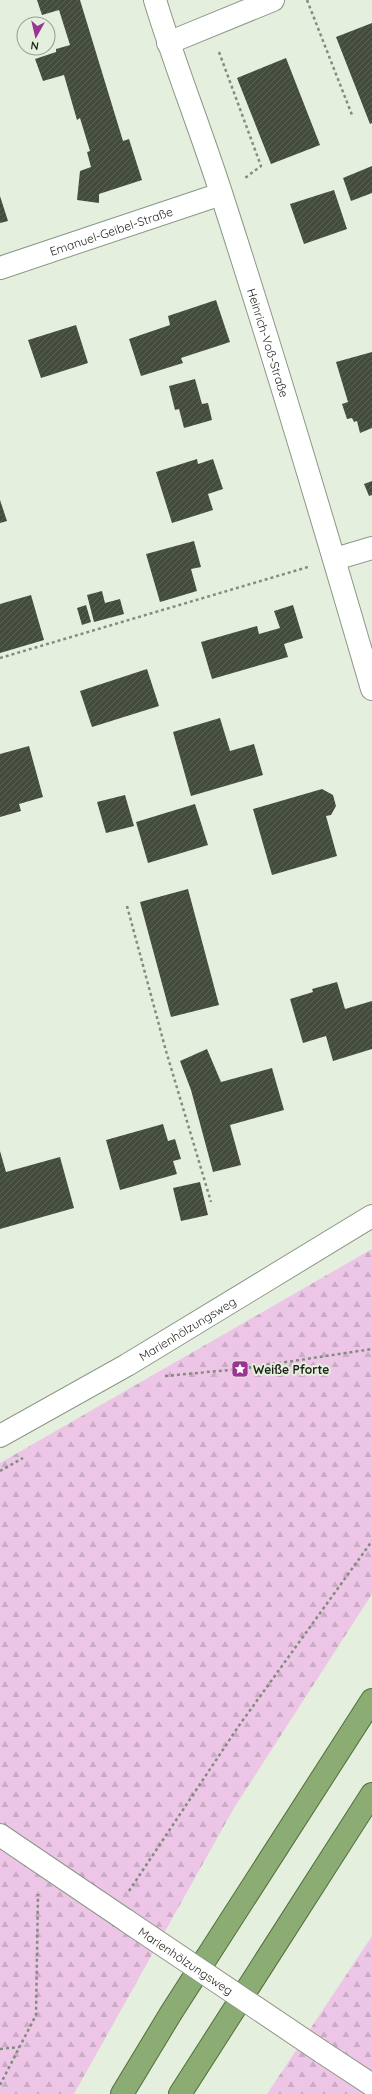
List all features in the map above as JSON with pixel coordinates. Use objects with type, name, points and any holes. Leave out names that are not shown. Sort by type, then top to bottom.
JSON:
[{"type":"highway","points":[[122,2094],[171,2013],[372,1700]]},
{"type":"highway","points":[[180,2094],[372,1794]]},
{"type":"street","name":"Heinrich-Voß-Straße","points":[[155,0],[168,42],[221,194],[335,559],[372,689]]},
{"type":"street","points":[[168,42],[273,0]]},
{"type":"street","name":"Emanuel-Geibel-Straße","points":[[0,268],[221,194]]},
{"type":"street","points":[[335,559],[372,548]]},
{"type":"street","name":"Marienhölzungsweg","points":[[0,1436],[127,1365],[372,1216]]},
{"type":"street","name":"Marienhölzungsweg","points":[[0,1835],[372,2085]]},
{"type":"path","points":[[307,0],[352,115]]},
{"type":"path","points":[[209,26],[261,166],[221,194]]},
{"type":"path","points":[[0,658],[335,559]]},
{"type":"path","points":[[128,906],[166,1051],[211,1202]]},
{"type":"path","points":[[127,1365],[159,1376],[240,1369],[372,1349]]},
{"type":"path","points":[[121,1916],[238,1727],[372,1541]]},
{"type":"path","points":[[0,2085],[36,2015],[39,1861]]},
{"type":"path","points":[[0,2049],[20,2047]]},
{"type":"green space","points":[[372,1249],[372,1594],[234,1808],[74,2094],[0,2094],[0,1463]]},
{"type":"green space","points":[[372,1936],[372,2094],[267,2094]]},
{"type":"building","points":[[37,0],[80,0],[123,141],[129,139],[142,180],[99,194],[99,203],[77,200],[80,171],[91,167],[87,152],[90,151],[80,118],[77,120],[64,75],[43,81],[35,59],[44,56],[56,56],[56,49],[70,45],[59,10],[42,15]]},
{"type":"building","points":[[372,23],[372,123],[370,124],[336,37]]},
{"type":"building","points":[[286,58],[320,145],[271,164],[237,78]]},
{"type":"building","points":[[372,166],[372,193],[351,201],[343,178]]},
{"type":"building","points":[[334,190],[347,229],[304,244],[290,204]]},
{"type":"building","points":[[0,196],[8,221],[0,223]]},
{"type":"building","points":[[216,300],[230,342],[181,358],[183,363],[141,376],[129,339],[170,325],[168,316]]},
{"type":"building","points":[[76,325],[88,363],[41,378],[28,340]]},
{"type":"building","points":[[372,352],[372,428],[360,433],[357,421],[354,422],[352,418],[347,419],[342,404],[348,402],[336,362]]},
{"type":"building","points":[[195,379],[202,404],[208,403],[212,420],[184,428],[179,409],[175,410],[169,386]]},
{"type":"building","points":[[197,459],[198,464],[213,459],[223,489],[208,494],[213,510],[172,523],[156,472]]},
{"type":"building","points":[[372,481],[372,495],[369,496],[364,484]]},
{"type":"building","points":[[0,500],[7,521],[0,523]]},
{"type":"building","points":[[194,541],[201,567],[191,569],[197,591],[160,602],[146,554]]},
{"type":"building","points":[[102,591],[105,603],[120,599],[124,614],[94,622],[87,595]]},
{"type":"building","points":[[31,595],[44,640],[0,653],[0,604]]},
{"type":"building","points":[[86,605],[91,622],[82,625],[77,608]]},
{"type":"building","points":[[293,605],[303,638],[284,644],[288,657],[212,679],[201,642],[257,626],[259,634],[280,628],[274,611]]},
{"type":"building","points":[[147,669],[159,706],[92,727],[80,691]]},
{"type":"building","points":[[220,718],[230,751],[254,744],[263,775],[191,796],[173,732]]},
{"type":"building","points":[[29,746],[43,797],[19,804],[21,811],[0,817],[0,754]]},
{"type":"building","points":[[322,789],[333,795],[336,806],[331,815],[326,816],[337,856],[272,875],[253,809]]},
{"type":"building","points":[[125,795],[134,826],[106,833],[97,802]]},
{"type":"building","points":[[195,804],[208,845],[148,863],[136,822]]},
{"type":"building","points":[[188,889],[219,1005],[171,1017],[140,902]]},
{"type":"building","points":[[337,982],[345,1009],[372,1001],[372,1049],[333,1061],[326,1036],[303,1043],[290,999],[313,992],[312,989]]},
{"type":"building","points":[[207,1049],[221,1082],[272,1068],[284,1110],[230,1125],[241,1165],[213,1172],[191,1090],[180,1061]]},
{"type":"building","points":[[163,1124],[168,1141],[175,1139],[181,1159],[173,1161],[177,1174],[120,1190],[106,1140]]},
{"type":"building","points":[[0,1151],[6,1172],[60,1157],[74,1208],[0,1229]]},
{"type":"building","points":[[200,1182],[208,1215],[181,1221],[173,1188]]},
{"type":"place","name":"Weiße Pforte","points":[[240,1369]]}]
